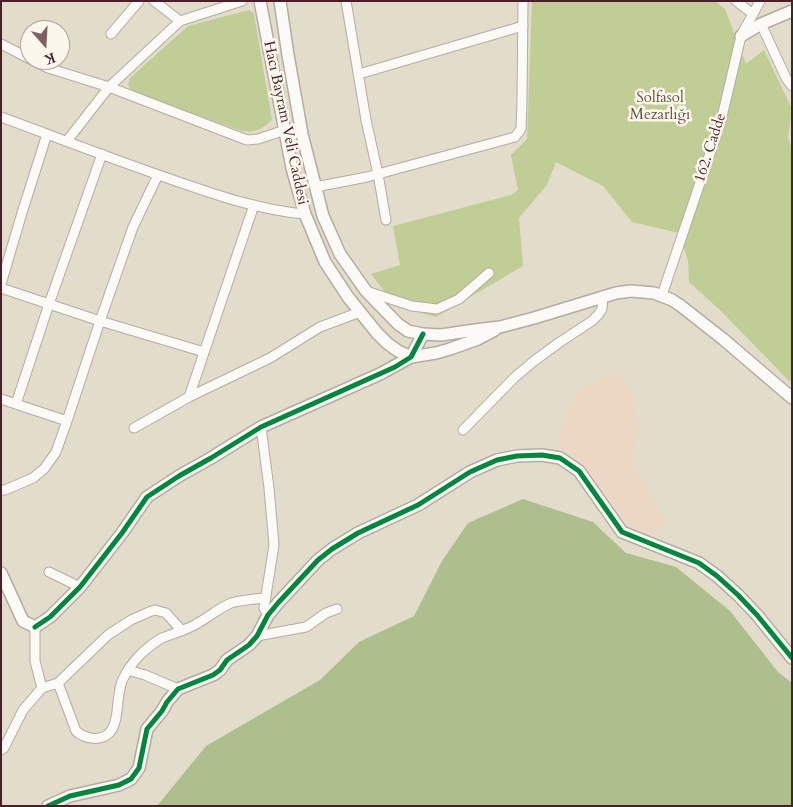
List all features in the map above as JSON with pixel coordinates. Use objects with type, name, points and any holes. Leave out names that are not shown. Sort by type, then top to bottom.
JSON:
[{"type":"street","points":[[111,34],[139,1]]},
{"type":"street","points":[[154,1],[180,21]]},
{"type":"street","points":[[67,141],[109,88],[180,21],[242,1]]},
{"type":"street","name":"Hacı Bayram Veli Caddesi","points":[[260,1],[292,168],[305,214],[325,262],[348,297],[387,343],[411,357]]},
{"type":"street","points":[[280,1],[302,134],[323,216],[340,254],[366,290],[398,324],[408,330],[422,334],[441,335],[500,327],[603,296],[631,291],[644,291],[662,296],[681,306],[792,398]]},
{"type":"street","points":[[346,1],[366,120],[386,220]]},
{"type":"street","points":[[315,187],[378,174],[515,137],[521,129],[523,1]]},
{"type":"street","points":[[736,1],[754,14]]},
{"type":"street","name":"162. Cadde","points":[[662,296],[721,121],[742,36],[760,1]]},
{"type":"street","points":[[742,36],[761,24],[792,10]]},
{"type":"street","points":[[761,24],[786,78],[792,86]]},
{"type":"street","points":[[359,74],[523,26]]},
{"type":"street","points":[[1,44],[20,54]]},
{"type":"street","points":[[54,70],[109,88],[247,140],[258,139],[285,130]]},
{"type":"street","points":[[1,117],[232,200],[285,212],[305,214]]},
{"type":"street","points":[[47,134],[1,286],[100,321],[204,352]]},
{"type":"street","points":[[16,404],[102,154]]},
{"type":"street","points":[[1,490],[33,478],[44,469],[56,452],[133,228],[158,174]]},
{"type":"street","points":[[189,397],[254,205]]},
{"type":"street","points":[[366,290],[412,306],[437,309],[459,299],[489,273]]},
{"type":"street","points":[[463,430],[534,360],[598,316],[602,309],[603,296]]},
{"type":"street","points":[[134,428],[189,397],[270,358],[320,327],[360,312]]},
{"type":"street","points":[[35,627],[50,617],[80,587],[147,497],[179,476],[261,427],[380,374],[411,357],[450,349],[478,339],[500,327]]},
{"type":"street","points":[[411,357],[422,334]]},
{"type":"street","points":[[1,399],[67,421]]},
{"type":"street","points":[[261,427],[274,544],[264,608],[268,615]]},
{"type":"street","points":[[48,806],[70,796],[119,785],[130,779],[139,768],[147,729],[178,689],[213,675],[220,670],[227,660],[250,645],[268,615],[318,560],[332,549],[358,533],[418,505],[470,472],[497,460],[517,456],[542,455],[560,458],[579,472],[622,532],[699,563],[717,576],[757,615],[792,658]]},
{"type":"street","points":[[49,572],[80,587]]},
{"type":"street","points":[[1,573],[23,621],[35,627]]},
{"type":"street","points":[[58,683],[76,731],[87,738],[99,738],[108,734],[113,726],[117,716],[122,681],[128,670],[149,646],[162,638],[198,623],[231,603],[265,598]]},
{"type":"street","points":[[1,750],[4,748],[24,710],[42,688],[58,683],[108,635],[130,620],[155,610],[166,613],[182,631]]},
{"type":"street","points":[[257,636],[306,627],[326,613],[337,610]]},
{"type":"street","points":[[35,627],[35,661],[42,688]]},
{"type":"street","points":[[128,670],[146,675],[178,689]]},
{"type":"shaded area","points":[[618,372],[635,399],[637,432],[633,465],[666,522],[654,536],[634,529],[597,481],[559,448],[559,433],[577,394],[595,382]]},
{"type":"green space","name":"Solfasol Mezarlığı","points":[[532,1],[715,1],[725,9],[746,64],[764,50],[792,109],[788,138],[792,150],[792,381],[789,381],[721,311],[689,282],[688,261],[679,233],[632,222],[603,186],[556,162],[547,185],[519,218],[523,266],[436,317],[396,306],[371,274],[400,265],[393,226],[511,195],[518,190],[511,155],[527,139]]},
{"type":"green space","points":[[249,10],[254,14],[272,120],[265,126],[255,131],[242,131],[132,92],[128,85],[130,78],[188,26]]},
{"type":"green space","points":[[523,499],[593,522],[626,553],[676,567],[730,611],[778,672],[792,683],[792,806],[157,806],[206,746],[320,680],[359,642],[414,616],[442,561],[468,523]]},
{"type":"cycle path","points":[[35,627],[50,617],[80,587],[147,497],[261,427],[395,367],[411,357],[423,334]]},
{"type":"cycle path","points":[[48,806],[70,796],[119,785],[131,779],[139,768],[147,729],[178,689],[213,675],[220,670],[227,660],[249,645],[278,603],[318,560],[332,549],[358,533],[418,505],[470,472],[497,460],[517,456],[542,455],[560,458],[579,471],[622,532],[699,563],[717,576],[757,615],[792,658]]}]
